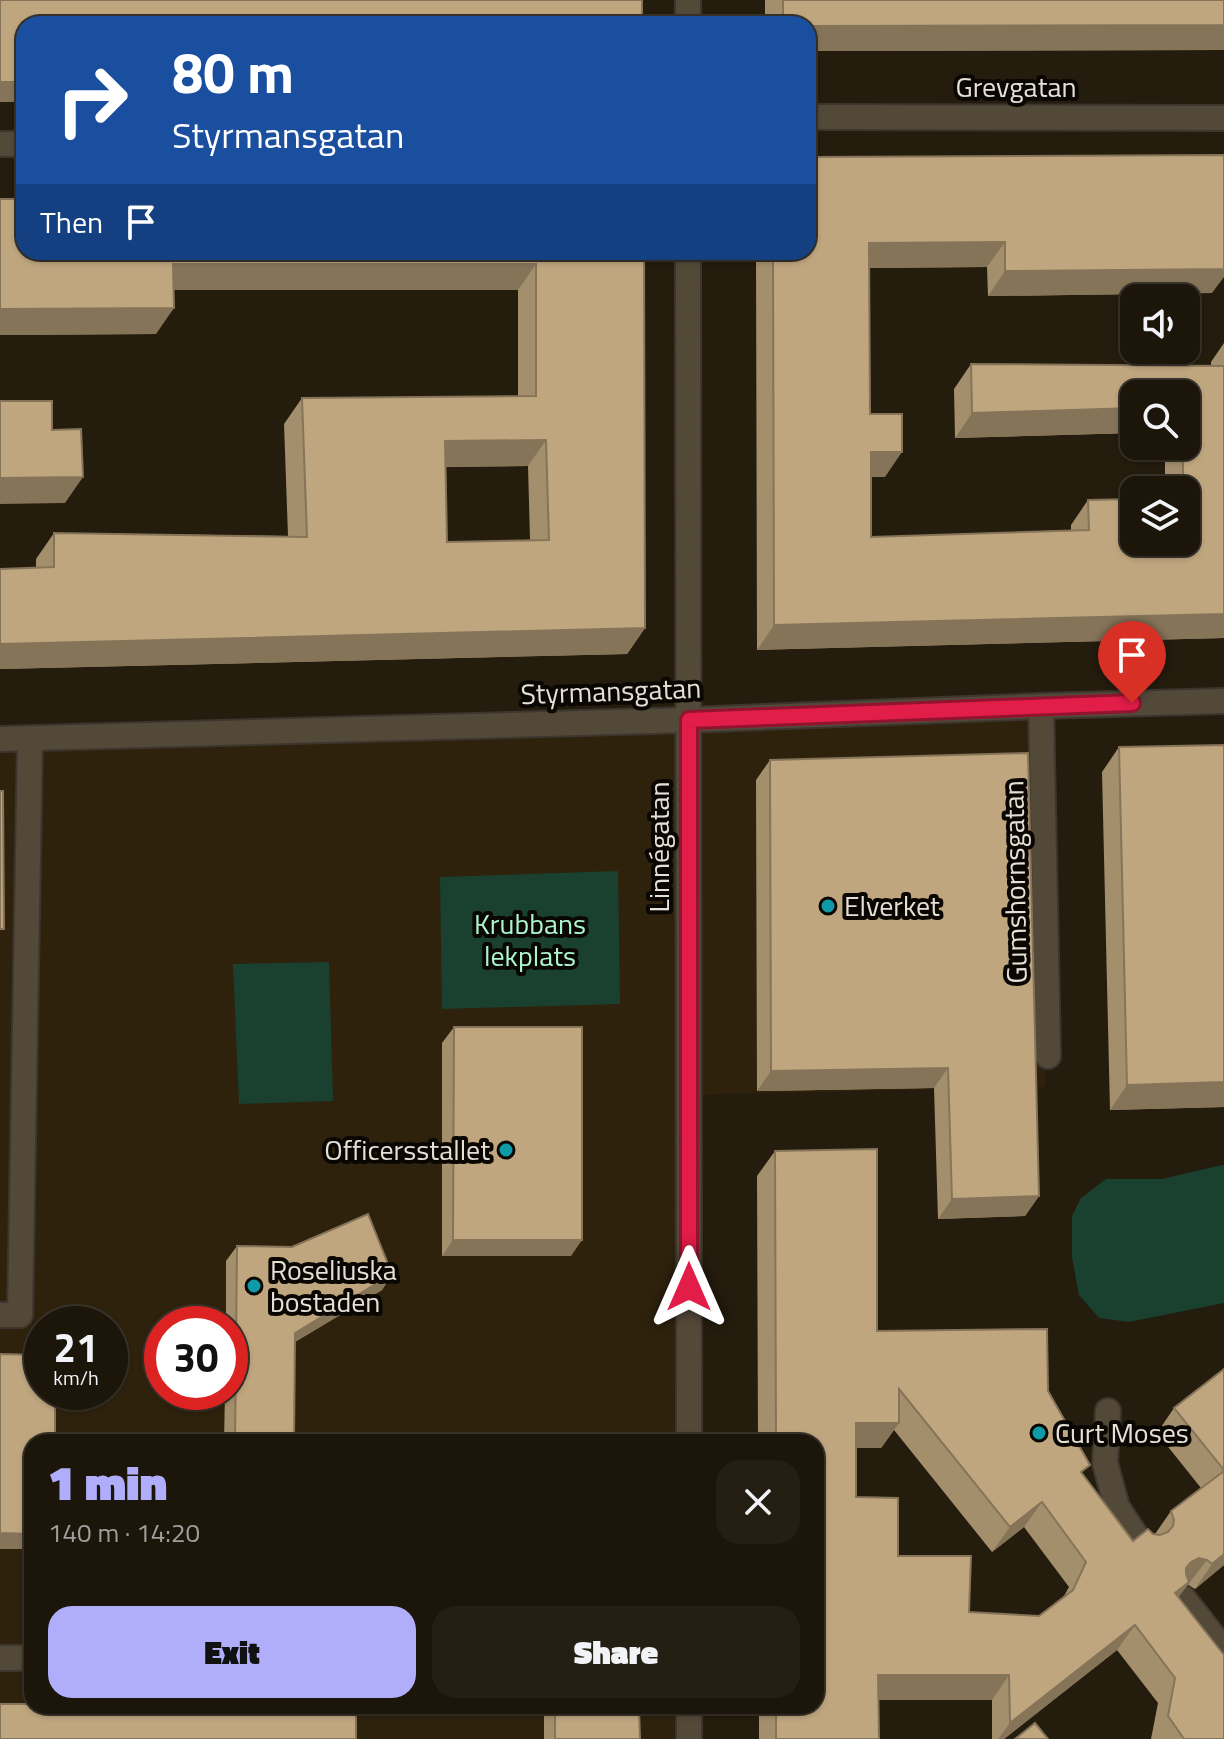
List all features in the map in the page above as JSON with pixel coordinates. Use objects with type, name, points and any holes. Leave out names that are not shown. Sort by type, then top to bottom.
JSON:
[{"type":"street","name":"Grevgatan","points":[[816,117],[1224,118]]},
{"type":"street","name":"Linnégatan","points":[[688,260],[689,1434]]},
{"type":"street","name":"Styrmansgatan","points":[[0,739],[1224,701]]},
{"type":"street","name":"Gumshornsgatan","points":[[1041,706],[1048,1056]]},
{"type":"street","points":[[0,1315],[20,1315],[30,739]]},
{"type":"street","points":[[1108,1411],[1105,1463],[1117,1507],[1142,1545]]},
{"type":"street","points":[[1183,1598],[1224,1650]]},
{"type":"street","points":[[0,1658],[24,1658]]},
{"type":"street","points":[[689,1714],[689,1739]]},
{"type":"shaded area","points":[[1037,715],[1045,1087],[688,1095],[691,1434],[24,1434],[24,1714],[694,1714],[694,1739],[0,1739],[0,741]]},
{"type":"green space","name":"Krubbans lekplats","points":[[618,871],[620,1004],[442,1009],[440,877]]},
{"type":"green space","points":[[329,962],[333,1101],[239,1104],[233,964]]},
{"type":"green space","points":[[1224,1165],[1224,1303],[1129,1322],[1099,1318],[1079,1295],[1072,1257],[1072,1216],[1081,1198],[1106,1179],[1162,1179]]},
{"type":"building","points":[[0,0],[642,0],[642,16],[16,16],[16,82],[0,82]]},
{"type":"building","points":[[783,0],[1224,0],[1224,25],[816,26],[816,16],[783,16]]},
{"type":"building","points":[[1224,155],[1224,269],[1005,271],[1005,242],[869,243],[870,414],[902,414],[902,452],[871,452],[871,537],[1089,530],[1088,500],[1120,499],[1120,556],[1200,556],[1200,476],[1183,476],[1183,460],[1200,460],[1200,380],[1120,380],[1120,408],[972,413],[971,364],[1224,366],[1224,614],[774,625],[773,260],[816,260],[816,157]]},
{"type":"building","points":[[0,199],[16,199],[16,260],[644,260],[645,628],[0,644],[0,569],[54,567],[54,533],[307,537],[302,398],[536,396],[536,264],[173,264],[174,308],[0,309]],"holes":[[[546,440],[549,540],[447,542],[445,441]]]},
{"type":"building","points":[[0,401],[52,401],[52,430],[81,429],[83,477],[0,478]]},
{"type":"building","points":[[1224,745],[1224,1082],[1127,1085],[1119,747]]},
{"type":"building","points":[[1028,753],[1039,1196],[952,1199],[948,1068],[771,1071],[770,760]]},
{"type":"building","points":[[0,791],[3,791],[4,929],[0,929]]},
{"type":"building","name":"Officersstallet","points":[[454,1027],[582,1027],[582,1240],[453,1240]]},
{"type":"building","points":[[877,1149],[877,1331],[1047,1329],[1048,1391],[1090,1465],[1081,1472],[1133,1541],[1148,1529],[1153,1534],[1168,1532],[1174,1520],[1171,1511],[1224,1471],[1224,1554],[1212,1564],[1199,1558],[1191,1562],[1186,1568],[1189,1582],[1175,1593],[1224,1655],[1224,1739],[1184,1739],[1168,1716],[1175,1678],[1135,1625],[1010,1723],[1009,1675],[878,1675],[879,1739],[776,1739],[776,1714],[824,1714],[824,1434],[776,1434],[775,1151]],"holes":[[[899,1389],[1010,1527],[1042,1502],[1086,1562],[1073,1590],[1039,1616],[969,1612],[971,1556],[898,1556],[898,1498],[856,1497],[856,1423],[899,1423]]]},
{"type":"building","points":[[368,1214],[392,1274],[295,1333],[294,1434],[235,1434],[235,1410],[248,1410],[248,1306],[236,1306],[237,1246],[292,1247]]},
{"type":"building","points":[[0,1354],[24,1355],[24,1410],[55,1410],[55,1434],[24,1434],[24,1534],[0,1533]]},
{"type":"building","points":[[1224,1369],[1224,1470],[1174,1408]]},
{"type":"building","points":[[0,1704],[24,1704],[24,1714],[356,1714],[356,1739],[0,1739]]},
{"type":"building","points":[[555,1714],[639,1714],[640,1739],[555,1739]]},
{"type":"building","points":[[1035,1723],[1048,1739],[1015,1739]]},
{"type":"place","name":"Elverket","points":[[828,906]]},
{"type":"place","name":"Officersstallet","points":[[506,1150]]},
{"type":"place","name":"Roseliuska bostaden","points":[[254,1286]]},
{"type":"place","name":"Curt Moses","points":[[1039,1433]]},
{"type":"route","points":[[689,1287],[689,720],[1132,703]]}]
